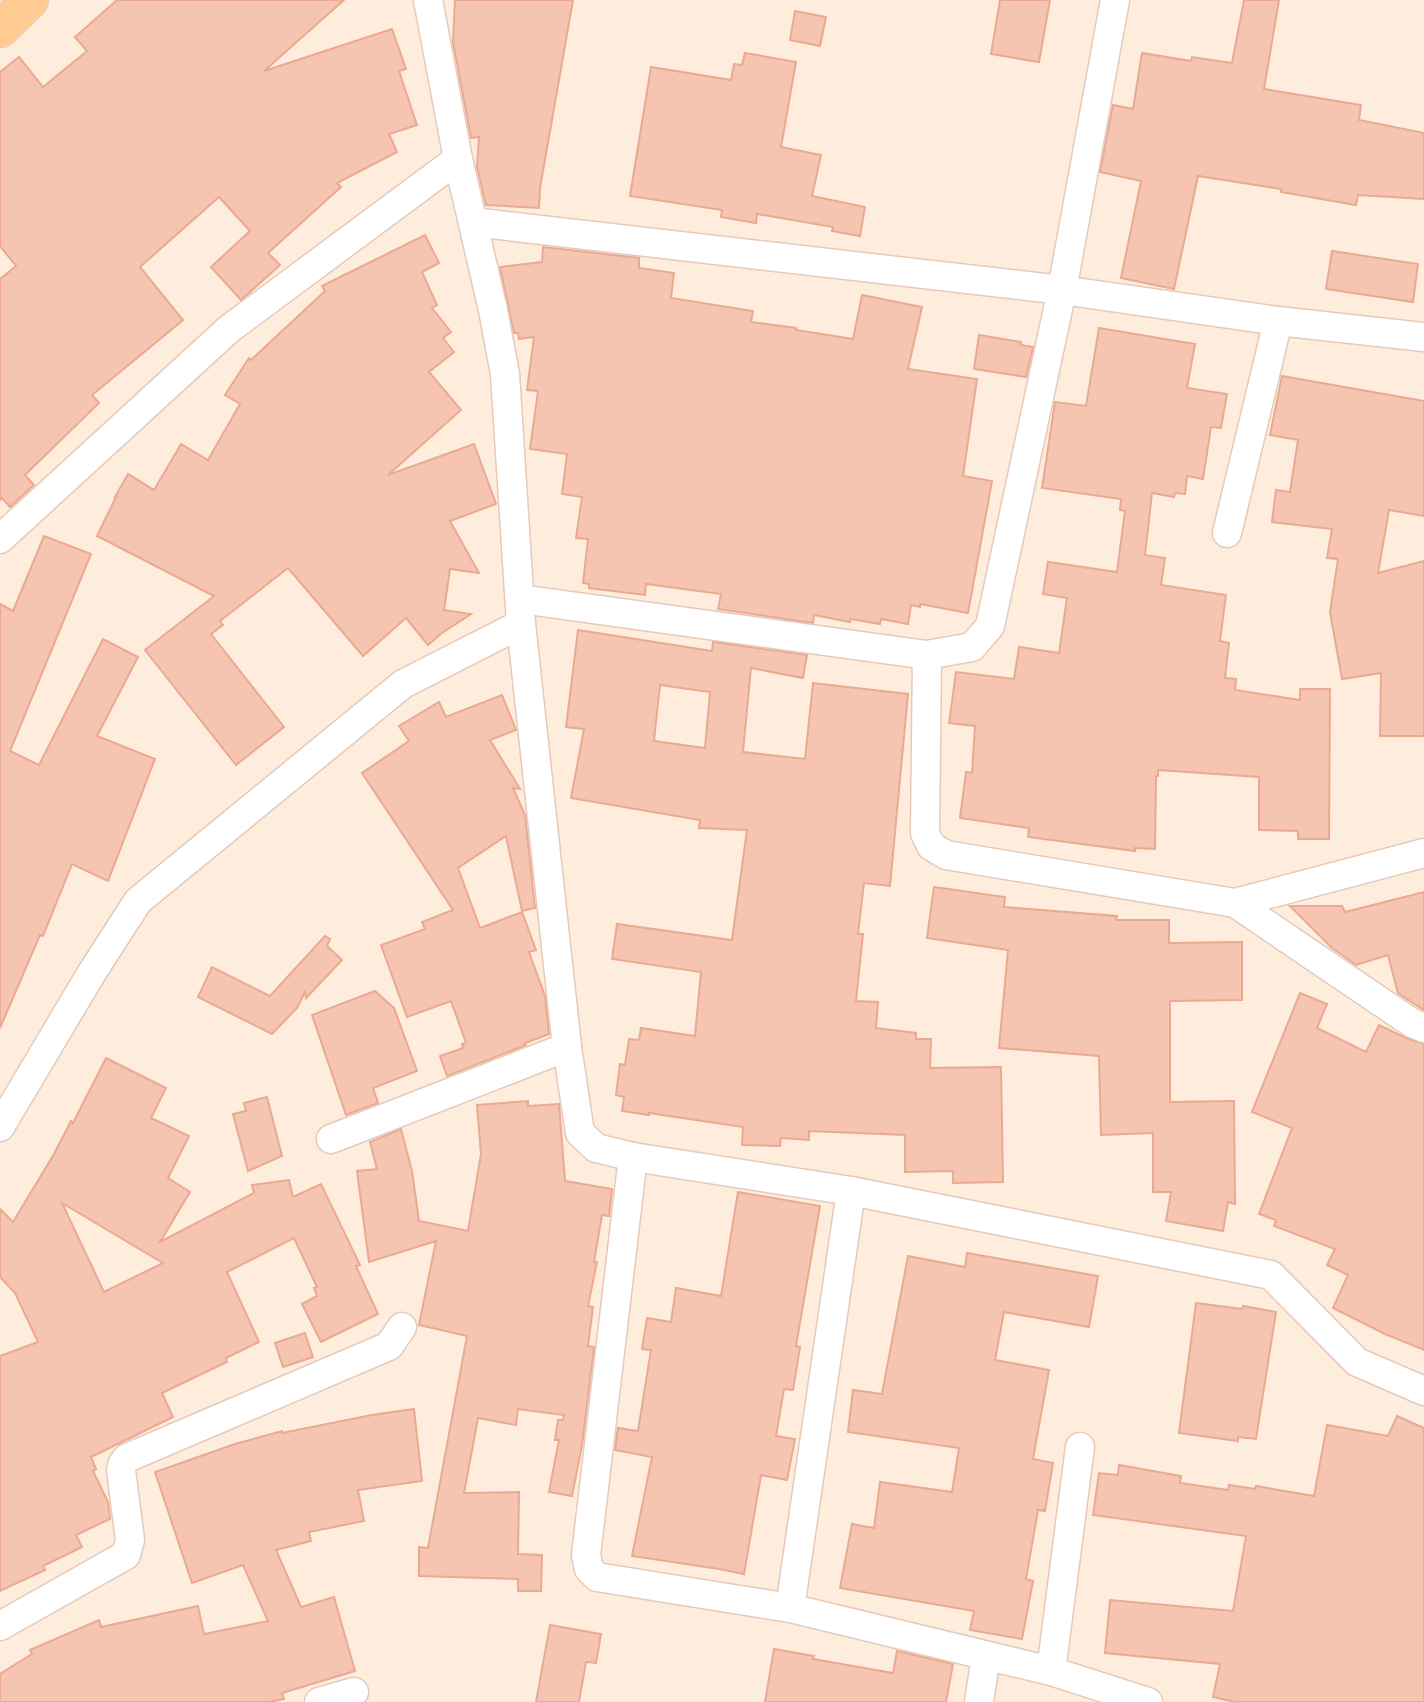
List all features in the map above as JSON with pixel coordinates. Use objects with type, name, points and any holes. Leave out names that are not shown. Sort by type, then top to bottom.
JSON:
[{"type":"main road","points":[[0,29],[30,0]]},
{"type":"street","points":[[428,0],[458,159],[505,374],[520,612],[567,1047],[580,1133],[596,1148],[633,1157],[851,1191],[1271,1275],[1357,1362],[1424,1391]]},
{"type":"street","points":[[0,1127],[138,901],[403,684],[520,612],[927,655],[972,647],[990,626],[1062,290],[1115,0]]},
{"type":"street","points":[[0,539],[229,329],[458,159]]},
{"type":"street","points":[[472,222],[1062,290],[1278,321],[1424,337]]},
{"type":"street","points":[[1227,533],[1278,321]]},
{"type":"street","points":[[927,655],[925,833],[931,846],[946,855],[1235,903],[1424,853]]},
{"type":"street","points":[[1235,903],[1412,1023],[1424,1027]]},
{"type":"street","points":[[331,1139],[567,1047]]},
{"type":"street","points":[[633,1157],[586,1555],[589,1569],[597,1577],[790,1608],[1051,1671],[1148,1702]]},
{"type":"street","points":[[790,1608],[851,1191]]},
{"type":"street","points":[[0,1626],[126,1555],[130,1540],[121,1471],[127,1458],[389,1346],[402,1327]]},
{"type":"street","points":[[1051,1671],[1080,1447]]},
{"type":"street","points":[[979,1702],[986,1656]]},
{"type":"street","points":[[319,1702],[354,1692]]},
{"type":"building","points":[[117,0],[344,0],[264,71],[392,29],[406,69],[399,71],[417,125],[389,134],[397,152],[337,183],[341,187],[268,253],[280,265],[241,300],[211,267],[250,231],[219,197],[140,267],[183,320],[92,395],[99,403],[25,475],[34,485],[10,507],[2,498],[0,500],[0,279],[16,266],[0,246],[0,72],[19,57],[43,87],[87,51],[75,37]]},
{"type":"building","points":[[455,0],[573,0],[540,188],[539,208],[486,205],[477,167],[479,137],[471,138],[453,42]]},
{"type":"building","points":[[1000,0],[1050,0],[1039,62],[991,54]]},
{"type":"building","points":[[1244,0],[1279,0],[1264,89],[1361,105],[1359,120],[1424,133],[1424,199],[1358,195],[1356,205],[1281,192],[1281,189],[1198,176],[1174,289],[1121,278],[1141,181],[1100,172],[1113,105],[1133,109],[1142,53],[1191,61],[1192,57],[1232,63]]},
{"type":"building","points":[[795,11],[826,17],[820,46],[790,40]]},
{"type":"building","points":[[745,53],[796,62],[781,147],[821,155],[812,196],[865,207],[860,236],[832,231],[833,227],[757,214],[756,223],[721,217],[722,210],[630,196],[651,67],[731,80],[734,64],[742,65]]},
{"type":"building","points":[[425,235],[439,263],[422,272],[437,305],[432,308],[451,332],[443,338],[454,352],[429,372],[461,410],[388,475],[474,444],[496,504],[450,521],[479,573],[450,569],[444,610],[471,614],[428,645],[406,618],[363,656],[288,568],[220,621],[223,625],[211,634],[284,727],[236,765],[145,650],[214,596],[97,536],[128,474],[154,490],[181,444],[208,460],[240,404],[225,395],[249,358],[251,360],[325,291],[322,286]]},
{"type":"building","points":[[543,247],[639,258],[639,268],[674,273],[671,298],[753,311],[751,322],[796,330],[853,339],[862,295],[922,307],[908,369],[977,379],[963,476],[992,481],[968,613],[920,604],[920,607],[911,605],[908,624],[881,619],[880,624],[851,619],[850,622],[814,615],[813,623],[718,609],[721,594],[646,584],[645,595],[589,588],[589,584],[583,583],[588,539],[576,538],[582,497],[562,494],[567,454],[530,449],[538,391],[527,390],[534,337],[519,339],[518,333],[514,333],[500,267],[542,262]]},
{"type":"building","points":[[1332,251],[1418,264],[1413,302],[1326,289]]},
{"type":"building","points":[[1099,328],[1195,344],[1187,388],[1227,394],[1221,428],[1211,427],[1203,479],[1187,476],[1185,494],[1175,493],[1174,497],[1152,493],[1145,555],[1165,558],[1161,585],[1226,595],[1220,641],[1229,643],[1225,678],[1236,679],[1235,690],[1300,700],[1300,689],[1330,689],[1329,839],[1298,839],[1298,831],[1259,830],[1259,777],[1158,770],[1155,849],[1135,848],[1135,851],[1028,837],[1029,828],[960,818],[966,772],[972,773],[975,726],[949,723],[956,672],[1014,679],[1019,647],[1059,653],[1067,598],[1043,594],[1048,562],[1117,572],[1125,511],[1120,510],[1121,499],[1042,488],[1055,402],[1086,406]]},
{"type":"building","points":[[979,335],[1021,342],[1021,345],[1033,347],[1026,377],[974,369]]},
{"type":"building","points":[[1282,376],[1424,401],[1424,516],[1389,510],[1378,573],[1424,561],[1424,736],[1380,736],[1381,673],[1342,679],[1330,612],[1338,559],[1327,558],[1332,529],[1272,522],[1276,490],[1290,492],[1298,440],[1270,435]]},
{"type":"building","points":[[44,536],[91,554],[10,751],[39,765],[103,639],[138,657],[97,736],[155,759],[108,881],[72,864],[43,936],[40,935],[0,1028],[0,604],[13,611]]},
{"type":"building","points":[[578,630],[712,651],[713,642],[807,655],[803,678],[751,668],[743,752],[805,759],[813,683],[908,694],[890,886],[864,883],[858,934],[863,934],[856,1001],[878,1002],[876,1028],[916,1033],[916,1039],[931,1039],[930,1068],[1001,1067],[1003,1182],[953,1183],[953,1171],[905,1172],[905,1135],[809,1131],[809,1140],[781,1138],[780,1146],[742,1145],[743,1127],[622,1111],[624,1097],[616,1095],[620,1064],[625,1065],[629,1039],[639,1040],[641,1028],[695,1036],[701,972],[612,959],[617,924],[732,940],[747,830],[699,828],[700,820],[571,798],[584,729],[566,727]],"holes":[[[660,685],[710,692],[705,748],[654,741]]]},
{"type":"building","points":[[502,695],[516,730],[490,740],[520,789],[513,788],[525,815],[535,908],[522,911],[506,836],[458,868],[480,928],[522,912],[536,950],[529,952],[545,996],[549,1034],[447,1076],[440,1056],[463,1048],[462,1044],[466,1043],[451,1001],[407,1017],[381,945],[425,929],[422,922],[453,910],[362,773],[409,741],[399,726],[439,702],[446,717]]},
{"type":"building","points":[[934,887],[1005,897],[1004,907],[1117,916],[1116,920],[1169,920],[1169,943],[1242,942],[1242,1000],[1170,1001],[1170,1102],[1234,1101],[1235,1204],[1228,1202],[1223,1231],[1166,1221],[1171,1192],[1153,1192],[1153,1133],[1101,1135],[1099,1056],[999,1048],[1008,950],[927,938]]},
{"type":"building","points":[[1424,892],[1424,1010],[1398,993],[1388,955],[1356,965],[1332,948],[1290,906],[1342,906],[1345,912]]},
{"type":"building","points":[[325,936],[330,939],[327,946],[342,960],[306,998],[305,992],[297,1008],[272,1034],[198,997],[212,967],[270,996]]},
{"type":"building","points":[[375,991],[394,1008],[417,1071],[373,1088],[378,1103],[346,1115],[312,1015]]},
{"type":"building","points":[[1300,993],[1327,1004],[1317,1028],[1366,1052],[1379,1025],[1424,1044],[1424,1350],[1333,1308],[1348,1275],[1327,1265],[1335,1249],[1274,1226],[1276,1220],[1259,1214],[1292,1128],[1252,1112]]},
{"type":"building","points":[[106,1058],[166,1088],[151,1118],[189,1136],[168,1178],[190,1192],[160,1242],[254,1193],[252,1185],[289,1180],[293,1197],[321,1184],[360,1265],[356,1266],[378,1314],[321,1342],[302,1304],[317,1296],[314,1288],[317,1287],[294,1238],[227,1272],[259,1342],[226,1358],[227,1362],[162,1393],[173,1417],[91,1457],[96,1469],[93,1471],[108,1502],[110,1519],[76,1535],[82,1547],[43,1566],[45,1570],[0,1591],[0,1356],[38,1342],[15,1293],[0,1277],[0,1209],[13,1222],[71,1121],[73,1123]],"holes":[[[62,1203],[163,1263],[104,1292]]]},
{"type":"building","points":[[267,1097],[282,1156],[248,1171],[233,1114],[246,1111],[244,1103]]},
{"type":"building","points":[[528,1101],[528,1106],[559,1104],[565,1181],[612,1189],[609,1216],[602,1215],[594,1262],[597,1262],[588,1306],[593,1307],[588,1346],[594,1347],[582,1445],[572,1496],[549,1492],[559,1440],[555,1440],[558,1420],[563,1420],[564,1415],[518,1409],[516,1425],[478,1418],[464,1493],[519,1492],[518,1554],[542,1555],[541,1591],[518,1591],[518,1579],[419,1576],[419,1547],[428,1548],[467,1336],[419,1325],[436,1241],[369,1262],[357,1171],[377,1169],[370,1142],[401,1129],[412,1171],[419,1221],[468,1231],[481,1154],[477,1105]]},
{"type":"building","points":[[738,1192],[820,1206],[796,1346],[800,1347],[793,1390],[784,1389],[776,1436],[795,1439],[787,1480],[761,1475],[744,1574],[632,1556],[652,1457],[615,1450],[618,1428],[638,1431],[651,1350],[642,1349],[647,1318],[671,1322],[676,1288],[721,1296]]},
{"type":"building","points":[[967,1253],[1098,1276],[1089,1327],[1004,1312],[995,1360],[1049,1370],[1033,1459],[1053,1463],[1045,1511],[1038,1510],[1026,1579],[1033,1581],[1022,1639],[970,1630],[974,1611],[840,1588],[852,1524],[874,1528],[880,1482],[952,1492],[959,1448],[848,1432],[853,1390],[882,1394],[908,1256],[965,1267]]},
{"type":"building","points":[[1196,1303],[1242,1309],[1243,1306],[1276,1312],[1256,1439],[1238,1437],[1238,1441],[1179,1433]]},
{"type":"building","points":[[305,1333],[313,1357],[283,1367],[275,1343]]},
{"type":"building","points":[[414,1409],[422,1481],[358,1490],[364,1521],[309,1532],[311,1541],[276,1550],[301,1607],[334,1597],[355,1671],[282,1693],[284,1699],[269,1702],[0,1702],[0,1674],[32,1654],[30,1650],[99,1620],[101,1627],[198,1606],[204,1634],[268,1621],[243,1565],[192,1583],[155,1472],[282,1431]]},
{"type":"building","points":[[1397,1416],[1424,1428],[1424,1702],[1235,1702],[1213,1697],[1220,1664],[1105,1653],[1110,1600],[1233,1611],[1246,1536],[1093,1515],[1099,1473],[1118,1475],[1119,1465],[1181,1476],[1180,1483],[1228,1490],[1229,1485],[1255,1489],[1256,1486],[1314,1496],[1327,1425],[1388,1436]]},
{"type":"building","points":[[550,1625],[601,1634],[596,1663],[586,1662],[579,1702],[536,1702]]},
{"type":"building","points":[[774,1649],[893,1673],[897,1651],[953,1664],[946,1702],[765,1702]]}]
